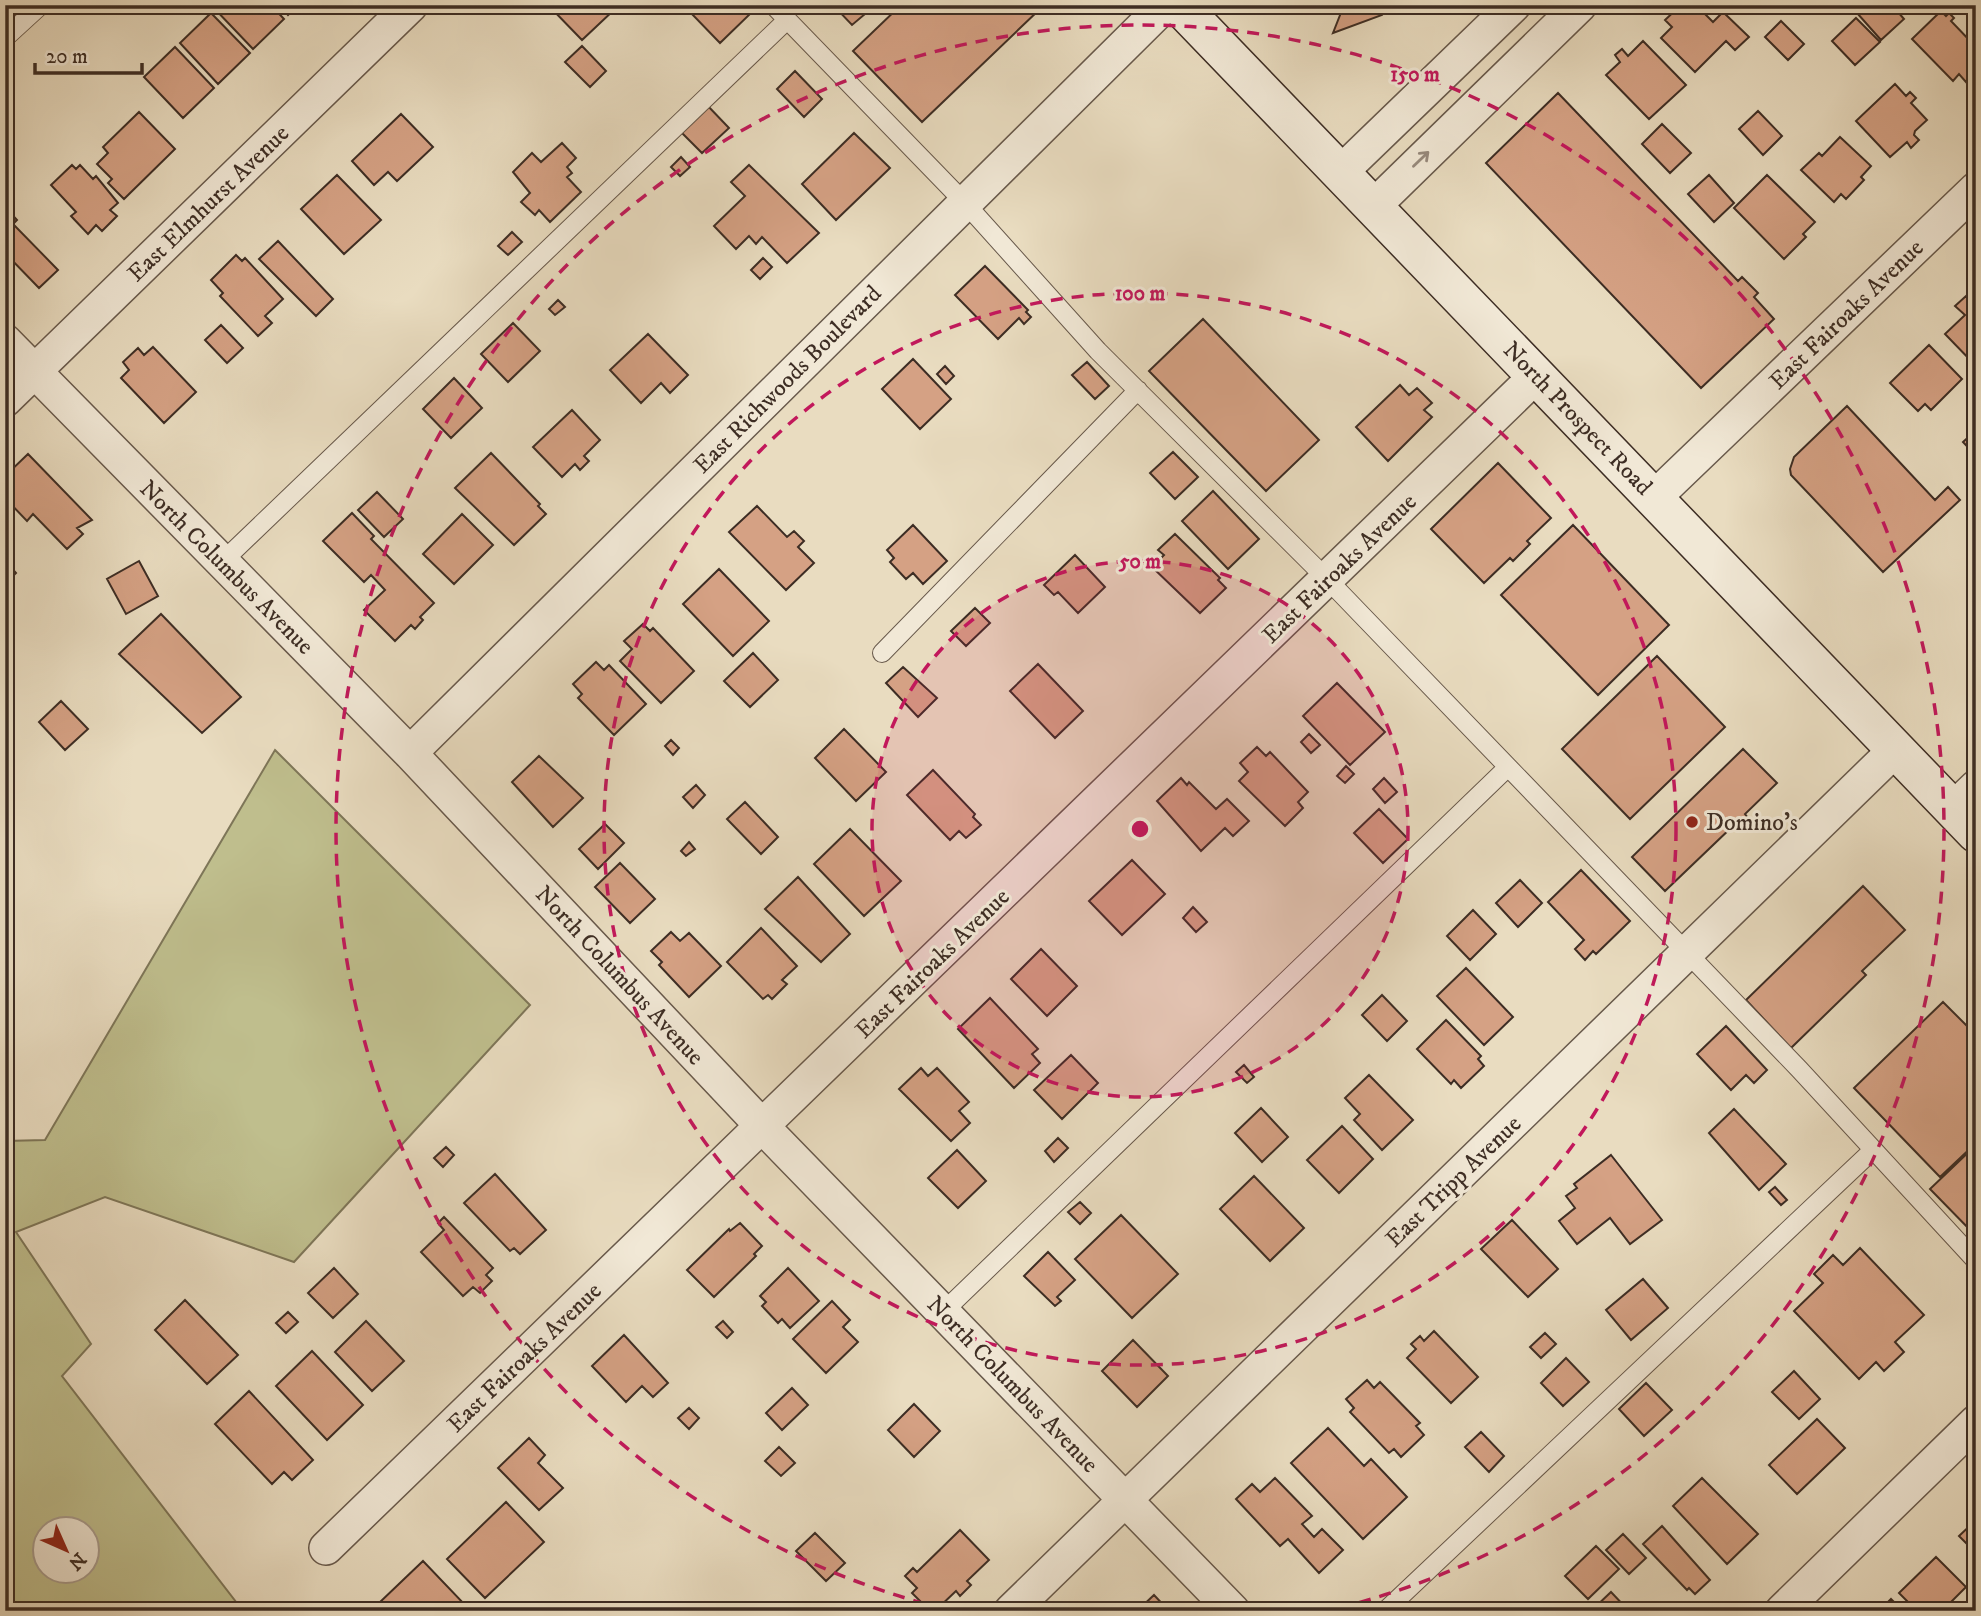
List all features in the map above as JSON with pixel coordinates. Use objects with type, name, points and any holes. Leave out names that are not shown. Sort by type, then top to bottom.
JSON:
[{"type":"main road","name":"North Prospect Road","points":[[1179,5],[1655,497],[1895,750],[1968,810]]},
{"type":"street","name":"East Elmhurst Avenue","points":[[5,400],[411,5]]},
{"type":"street","name":"East Richwoods Boulevard","points":[[410,753],[1164,5]]},
{"type":"street","points":[[1340,173],[1514,5]]},
{"type":"street","points":[[1373,207],[1580,5]]},
{"type":"street","name":"East Fairoaks Avenue","points":[[1655,497],[1976,189]]},
{"type":"street","name":"North Columbus Avenue","points":[[5,341],[410,753],[763,1127],[1233,1611]]},
{"type":"street","name":"East Fairoaks Avenue","points":[[326,1548],[1536,376]]},
{"type":"street","name":"East Tripp Avenue","points":[[1010,1611],[1895,750]]},
{"type":"street","points":[[1782,1611],[1976,1422]]},
{"type":"lane","points":[[5,38],[41,5]]},
{"type":"lane","points":[[773,5],[965,203],[1098,351],[1327,579],[1687,952],[1976,1261]]},
{"type":"lane","points":[[222,562],[787,20]]},
{"type":"lane","points":[[882,653],[1138,390]]},
{"type":"lane","points":[[943,1312],[1508,767]]},
{"type":"lane","points":[[1385,1611],[1873,1150]]},
{"type":"shaded area","points":[[275,750],[530,1005],[294,1262],[105,1197],[16,1232],[91,1344],[62,1376],[243,1611],[5,1611],[5,1141],[45,1140]]},
{"type":"building","points":[[211,5],[271,5],[284,19],[253,49]]},
{"type":"building","points":[[279,5],[298,5],[288,15]]},
{"type":"building","points":[[548,5],[611,5],[615,9],[582,40]]},
{"type":"building","points":[[692,5],[744,5],[751,13],[720,43],[688,10]]},
{"type":"building","points":[[833,5],[856,5],[865,14],[852,25]]},
{"type":"building","points":[[901,5],[1039,5],[1041,8],[922,122],[853,51]]},
{"type":"building","points":[[1344,5],[1392,5],[1382,15],[1333,33]]},
{"type":"building","points":[[1690,5],[1696,5],[1713,22],[1723,12],[1749,37],[1735,50],[1726,41],[1695,72],[1661,38],[1672,27],[1665,20],[1680,6],[1685,11]]},
{"type":"building","points":[[1865,5],[1892,5],[1904,19],[1881,40],[1857,13]]},
{"type":"building","points":[[1941,11],[1946,16],[1949,13],[1954,18],[1951,21],[1974,45],[1976,43],[1976,73],[1966,82],[1959,74],[1953,81],[1912,39]]},
{"type":"building","points":[[211,13],[250,53],[218,84],[180,43]]},
{"type":"building","points":[[1856,18],[1880,42],[1855,65],[1832,41]]},
{"type":"building","points":[[1781,21],[1804,44],[1788,60],[1765,37]]},
{"type":"building","points":[[1643,41],[1686,85],[1649,119],[1606,75],[1620,62],[1615,55],[1622,49],[1628,56]]},
{"type":"building","points":[[582,46],[606,71],[590,87],[565,62]]},
{"type":"building","points":[[175,47],[214,88],[183,118],[144,77]]},
{"type":"building","points":[[795,71],[822,99],[804,117],[777,89]]},
{"type":"building","points":[[1895,84],[1906,96],[1910,92],[1916,98],[1911,103],[1927,120],[1915,131],[1914,135],[1919,140],[1911,148],[1907,142],[1890,157],[1856,121]]},
{"type":"building","points":[[1558,93],[1738,281],[1742,277],[1758,293],[1754,297],[1774,319],[1701,388],[1486,163]]},
{"type":"building","points":[[706,104],[729,128],[702,153],[679,130]]},
{"type":"building","points":[[1758,111],[1782,136],[1763,155],[1739,129]]},
{"type":"building","points":[[139,112],[175,149],[124,199],[108,183],[112,179],[97,164],[108,153],[103,147]]},
{"type":"building","points":[[401,114],[433,147],[397,181],[388,172],[374,185],[352,161]]},
{"type":"building","points":[[1662,124],[1691,153],[1670,173],[1642,144]]},
{"type":"building","points":[[854,133],[890,168],[836,220],[802,184]]},
{"type":"building","points":[[1840,137],[1871,166],[1861,177],[1864,180],[1846,199],[1841,194],[1834,202],[1801,170],[1819,153],[1822,156]]},
{"type":"building","points":[[562,143],[576,158],[567,167],[572,173],[567,177],[581,192],[550,222],[539,210],[535,215],[521,202],[530,193],[513,172],[532,153],[541,162]]},
{"type":"building","points":[[681,157],[690,167],[680,176],[671,167]]},
{"type":"building","points":[[72,165],[76,169],[80,165],[93,179],[96,176],[118,203],[110,210],[117,216],[102,231],[96,225],[88,234],[71,216],[76,212],[51,185]]},
{"type":"building","points":[[749,165],[819,233],[787,263],[762,237],[756,244],[749,236],[736,249],[714,226],[745,196],[731,182]]},
{"type":"building","points":[[337,175],[381,220],[344,254],[301,209]]},
{"type":"building","points":[[1709,175],[1734,203],[1714,222],[1688,194]]},
{"type":"building","points":[[1767,175],[1815,222],[1803,234],[1806,237],[1784,259],[1734,208]]},
{"type":"building","points":[[5,207],[17,220],[13,224],[58,270],[39,288],[5,253]]},
{"type":"building","points":[[512,232],[522,242],[508,255],[498,246]]},
{"type":"building","points":[[278,241],[333,299],[316,316],[259,259]]},
{"type":"building","points":[[236,255],[242,261],[245,258],[283,299],[265,316],[272,323],[258,336],[220,296],[223,293],[211,280]]},
{"type":"building","points":[[763,258],[772,267],[760,279],[751,270]]},
{"type":"building","points":[[985,266],[1028,310],[1026,312],[1031,317],[1024,324],[1019,318],[998,339],[955,295]]},
{"type":"building","points":[[1966,296],[1976,304],[1976,366],[1945,334],[1965,315],[1955,306]]},
{"type":"building","points":[[558,300],[565,307],[555,315],[549,309]]},
{"type":"building","points":[[1203,319],[1319,440],[1266,491],[1149,371]]},
{"type":"building","points":[[513,323],[540,351],[508,382],[481,354]]},
{"type":"building","points":[[221,325],[243,348],[227,363],[205,340]]},
{"type":"building","points":[[648,334],[688,375],[670,393],[661,383],[641,403],[610,370]]},
{"type":"building","points":[[1929,345],[1962,379],[1931,410],[1925,404],[1918,411],[1890,383]]},
{"type":"building","points":[[153,347],[196,392],[164,423],[121,378],[129,370],[123,362],[138,348],[144,355]]},
{"type":"building","points":[[913,359],[951,399],[920,429],[882,389]]},
{"type":"building","points":[[1087,362],[1109,386],[1095,399],[1072,375]]},
{"type":"building","points":[[945,366],[954,376],[946,384],[937,374]]},
{"type":"building","points":[[454,378],[482,408],[451,438],[423,409]]},
{"type":"building","points":[[1400,385],[1409,395],[1417,388],[1432,403],[1424,410],[1432,417],[1388,461],[1356,427]]},
{"type":"building","points":[[1847,406],[1935,500],[1948,487],[1960,500],[1883,572],[1791,475],[1794,457]]},
{"type":"building","points":[[572,410],[600,440],[584,456],[589,461],[580,470],[575,464],[562,477],[533,447]]},
{"type":"building","points":[[1976,430],[1976,456],[1963,442]]},
{"type":"building","points":[[1173,452],[1198,477],[1175,499],[1150,473]]},
{"type":"building","points":[[491,453],[540,504],[538,506],[546,514],[514,545],[455,488]]},
{"type":"building","points":[[28,454],[92,520],[77,528],[83,534],[67,549],[33,514],[27,521],[5,498],[5,487],[10,483],[5,476]]},
{"type":"building","points":[[1498,463],[1551,518],[1527,541],[1530,544],[1513,561],[1510,558],[1484,583],[1431,529]]},
{"type":"building","points":[[1213,491],[1259,539],[1228,569],[1182,521]]},
{"type":"building","points":[[377,492],[403,519],[384,537],[358,510]]},
{"type":"building","points":[[757,506],[787,537],[794,531],[804,541],[798,547],[814,563],[786,590],[729,532]]},
{"type":"building","points":[[352,513],[374,536],[371,539],[434,603],[420,617],[423,620],[415,629],[411,625],[395,641],[364,610],[385,590],[371,575],[364,582],[323,541]]},
{"type":"building","points":[[462,514],[493,545],[454,584],[423,554]]},
{"type":"building","points":[[913,525],[947,561],[923,584],[913,573],[906,579],[890,562],[894,558],[887,550]]},
{"type":"building","points":[[1573,525],[1669,625],[1598,695],[1501,595]]},
{"type":"building","points":[[1175,534],[1220,578],[1218,580],[1226,588],[1200,613],[1152,567],[1164,555],[1158,550]]},
{"type":"building","points":[[5,554],[11,559],[7,563],[16,573],[5,584]]},
{"type":"building","points":[[1075,555],[1105,587],[1078,613],[1058,592],[1054,595],[1044,585]]},
{"type":"building","points":[[139,561],[158,596],[126,614],[107,579]]},
{"type":"building","points":[[719,569],[769,621],[733,656],[683,604]]},
{"type":"building","points":[[975,608],[990,623],[966,646],[951,631]]},
{"type":"building","points":[[161,614],[241,697],[202,733],[119,654]]},
{"type":"building","points":[[643,624],[650,631],[653,628],[694,671],[661,703],[620,661],[632,649],[624,641]]},
{"type":"building","points":[[753,653],[778,680],[750,707],[724,681]]},
{"type":"building","points":[[1657,656],[1725,727],[1630,819],[1562,749]]},
{"type":"building","points":[[596,662],[604,670],[609,665],[646,704],[614,735],[578,698],[582,694],[573,684]]},
{"type":"building","points":[[1038,664],[1083,711],[1055,738],[1010,691]]},
{"type":"building","points":[[903,667],[937,698],[918,717],[886,683]]},
{"type":"building","points":[[1337,683],[1385,732],[1350,765],[1303,716]]},
{"type":"building","points":[[61,701],[88,729],[65,750],[39,722]]},
{"type":"building","points":[[844,729],[886,772],[856,801],[815,758]]},
{"type":"building","points":[[1309,734],[1320,745],[1311,753],[1301,742]]},
{"type":"building","points":[[671,740],[679,748],[673,755],[665,746]]},
{"type":"building","points":[[1257,747],[1266,756],[1270,752],[1308,792],[1298,802],[1303,808],[1285,826],[1239,781],[1248,772],[1240,763]]},
{"type":"building","points":[[1743,749],[1777,783],[1745,814],[1748,818],[1737,828],[1734,825],[1665,891],[1632,857]]},
{"type":"building","points":[[539,756],[583,798],[553,827],[512,782]]},
{"type":"building","points":[[1346,766],[1354,774],[1345,783],[1337,776]]},
{"type":"building","points":[[933,770],[975,814],[973,817],[981,825],[966,838],[959,831],[950,840],[907,795]]},
{"type":"building","points":[[1181,778],[1187,785],[1189,782],[1216,809],[1227,799],[1249,821],[1233,836],[1225,828],[1201,851],[1157,801]]},
{"type":"building","points":[[1384,778],[1397,792],[1385,803],[1373,789]]},
{"type":"building","points":[[696,785],[705,795],[693,808],[683,797]]},
{"type":"building","points":[[745,802],[778,837],[761,854],[727,819]]},
{"type":"building","points":[[1379,809],[1408,839],[1383,863],[1354,833]]},
{"type":"building","points":[[605,824],[624,843],[598,869],[579,849]]},
{"type":"building","points":[[850,829],[901,881],[864,916],[814,864]]},
{"type":"building","points":[[689,842],[695,849],[686,856],[681,851]]},
{"type":"building","points":[[1132,860],[1165,894],[1122,935],[1089,901]]},
{"type":"building","points":[[620,863],[655,899],[630,923],[595,887]]},
{"type":"building","points":[[1581,870],[1630,921],[1596,954],[1593,951],[1585,960],[1575,949],[1584,940],[1548,902]]},
{"type":"building","points":[[798,877],[850,934],[821,962],[765,909]]},
{"type":"building","points":[[1520,880],[1542,903],[1518,927],[1496,903]]},
{"type":"building","points":[[1863,886],[1905,930],[1862,971],[1866,975],[1791,1048],[1746,1000]]},
{"type":"building","points":[[1193,907],[1207,922],[1196,932],[1183,918]]},
{"type":"building","points":[[1473,910],[1496,934],[1470,960],[1447,936]]},
{"type":"building","points":[[761,928],[797,966],[782,980],[787,984],[772,999],[768,995],[763,999],[727,962]]},
{"type":"building","points":[[671,932],[680,941],[689,933],[721,966],[689,997],[659,965],[662,962],[651,951]]},
{"type":"building","points":[[1041,949],[1077,986],[1047,1016],[1011,979]]},
{"type":"building","points":[[1466,968],[1513,1017],[1484,1045],[1437,996]]},
{"type":"building","points":[[1382,995],[1407,1021],[1387,1041],[1362,1015]]},
{"type":"building","points":[[990,998],[1038,1049],[1032,1054],[1040,1063],[1014,1088],[958,1029]]},
{"type":"building","points":[[1943,1002],[1976,1035],[1976,1143],[1940,1177],[1854,1088]]},
{"type":"building","points":[[1446,1020],[1481,1056],[1478,1059],[1484,1066],[1461,1088],[1454,1080],[1451,1084],[1417,1049]]},
{"type":"building","points":[[1726,1026],[1767,1070],[1754,1083],[1746,1075],[1731,1090],[1697,1054]]},
{"type":"building","points":[[1071,1055],[1098,1083],[1062,1119],[1034,1090]]},
{"type":"building","points":[[1244,1065],[1254,1077],[1247,1083],[1236,1072]]},
{"type":"building","points":[[921,1068],[928,1076],[937,1068],[969,1102],[959,1111],[970,1123],[951,1141],[899,1089]]},
{"type":"building","points":[[1369,1075],[1413,1120],[1382,1150],[1354,1120],[1360,1114],[1345,1098]]},
{"type":"building","points":[[1261,1108],[1288,1137],[1262,1162],[1235,1133]]},
{"type":"building","points":[[1734,1109],[1786,1164],[1759,1190],[1709,1133]]},
{"type":"building","points":[[1342,1126],[1373,1159],[1339,1193],[1307,1160]]},
{"type":"building","points":[[1058,1138],[1068,1148],[1054,1162],[1045,1151]]},
{"type":"building","points":[[1976,1145],[1976,1236],[1930,1189]]},
{"type":"building","points":[[446,1147],[454,1155],[443,1167],[434,1158]]},
{"type":"building","points":[[957,1150],[986,1181],[958,1208],[928,1178]]},
{"type":"building","points":[[1611,1155],[1662,1220],[1630,1244],[1610,1218],[1577,1244],[1559,1221],[1575,1208],[1566,1196],[1577,1188],[1574,1184]]},
{"type":"building","points":[[495,1174],[546,1230],[520,1254],[514,1248],[510,1251],[464,1203]]},
{"type":"building","points":[[1254,1176],[1304,1228],[1270,1261],[1220,1209]]},
{"type":"building","points":[[1775,1187],[1787,1200],[1781,1205],[1769,1192]]},
{"type":"building","points":[[1080,1202],[1091,1213],[1080,1224],[1068,1212]]},
{"type":"building","points":[[1121,1215],[1178,1274],[1132,1318],[1075,1259]]},
{"type":"building","points":[[444,1217],[493,1268],[486,1275],[492,1281],[480,1293],[473,1287],[463,1296],[421,1252],[444,1230],[438,1223]]},
{"type":"building","points":[[1512,1220],[1558,1269],[1528,1297],[1481,1249]]},
{"type":"building","points":[[740,1223],[762,1246],[754,1254],[756,1256],[714,1297],[687,1270],[729,1229],[730,1231]]},
{"type":"building","points":[[1860,1248],[1924,1315],[1895,1342],[1904,1352],[1884,1371],[1876,1362],[1859,1379],[1794,1311],[1823,1283],[1814,1274],[1833,1255],[1843,1265]]},
{"type":"building","points":[[1048,1252],[1075,1280],[1057,1297],[1061,1301],[1055,1306],[1024,1276]]},
{"type":"building","points":[[334,1268],[358,1294],[333,1318],[308,1293]]},
{"type":"building","points":[[788,1268],[819,1301],[790,1328],[782,1319],[778,1323],[762,1306],[766,1302],[760,1296]]},
{"type":"building","points":[[1643,1279],[1668,1308],[1631,1340],[1606,1310]]},
{"type":"building","points":[[185,1300],[238,1355],[207,1384],[155,1330]]},
{"type":"building","points":[[832,1301],[850,1320],[843,1327],[858,1342],[826,1373],[793,1339]]},
{"type":"building","points":[[288,1312],[298,1322],[286,1333],[276,1323]]},
{"type":"building","points":[[366,1321],[404,1361],[372,1391],[335,1352]]},
{"type":"building","points":[[723,1321],[733,1332],[727,1338],[716,1327]]},
{"type":"building","points":[[1434,1331],[1478,1377],[1451,1403],[1407,1358],[1416,1349],[1411,1344],[1420,1336],[1424,1341]]},
{"type":"building","points":[[1545,1333],[1556,1344],[1541,1358],[1530,1347]]},
{"type":"building","points":[[624,1335],[668,1383],[653,1397],[642,1386],[626,1402],[592,1366]]},
{"type":"building","points":[[1133,1340],[1168,1376],[1137,1407],[1102,1371]]},
{"type":"building","points":[[312,1351],[363,1405],[327,1440],[276,1386]]},
{"type":"building","points":[[1566,1358],[1589,1382],[1563,1406],[1541,1383]]},
{"type":"building","points":[[1794,1371],[1820,1399],[1799,1419],[1772,1392]]},
{"type":"building","points":[[1367,1380],[1374,1388],[1380,1382],[1420,1423],[1416,1426],[1424,1435],[1401,1457],[1394,1449],[1389,1453],[1350,1412],[1354,1408],[1346,1399]]},
{"type":"building","points":[[1646,1383],[1672,1410],[1644,1436],[1619,1409]]},
{"type":"building","points":[[792,1388],[808,1405],[782,1430],[766,1413]]},
{"type":"building","points":[[249,1391],[313,1460],[292,1480],[284,1472],[272,1484],[215,1424]]},
{"type":"building","points":[[914,1404],[940,1431],[914,1457],[888,1430]]},
{"type":"building","points":[[689,1408],[699,1418],[689,1429],[678,1418]]},
{"type":"building","points":[[1817,1419],[1845,1448],[1797,1494],[1769,1465]]},
{"type":"building","points":[[1328,1428],[1364,1466],[1371,1459],[1407,1497],[1363,1539],[1291,1463]]},
{"type":"building","points":[[1481,1432],[1504,1456],[1489,1472],[1465,1447]]},
{"type":"building","points":[[529,1438],[545,1455],[538,1463],[563,1488],[539,1510],[498,1468]]},
{"type":"building","points":[[779,1447],[795,1463],[781,1476],[765,1461]]},
{"type":"building","points":[[1275,1478],[1312,1516],[1302,1524],[1314,1537],[1322,1529],[1343,1550],[1319,1573],[1288,1539],[1280,1546],[1236,1499],[1252,1484],[1260,1492]]},
{"type":"building","points":[[1702,1478],[1758,1534],[1727,1564],[1673,1506]]},
{"type":"building","points":[[506,1502],[544,1542],[485,1598],[447,1559]]},
{"type":"building","points":[[1976,1520],[1976,1553],[1959,1536]]},
{"type":"building","points":[[1662,1526],[1710,1580],[1695,1594],[1689,1588],[1687,1590],[1643,1544]]},
{"type":"building","points":[[960,1530],[989,1560],[967,1581],[971,1585],[960,1596],[956,1591],[935,1611],[930,1611],[912,1593],[917,1588],[905,1576],[913,1568],[917,1572]]},
{"type":"building","points":[[815,1533],[845,1563],[826,1581],[796,1551]]},
{"type":"building","points":[[1623,1534],[1646,1558],[1629,1574],[1606,1550]]},
{"type":"building","points":[[1596,1546],[1619,1569],[1588,1599],[1565,1576]]},
{"type":"building","points":[[1936,1557],[1966,1587],[1942,1611],[1917,1611],[1899,1593]]},
{"type":"building","points":[[423,1561],[468,1608],[466,1611],[387,1611],[379,1603]]},
{"type":"building","points":[[1611,1592],[1629,1611],[1591,1611]]},
{"type":"building","points":[[1154,1595],[1169,1611],[1137,1611]]},
{"type":"building","points":[[1891,1599],[1903,1611],[1879,1611]]},
{"type":"place","name":"Domino's","points":[[1692,822]]}]
